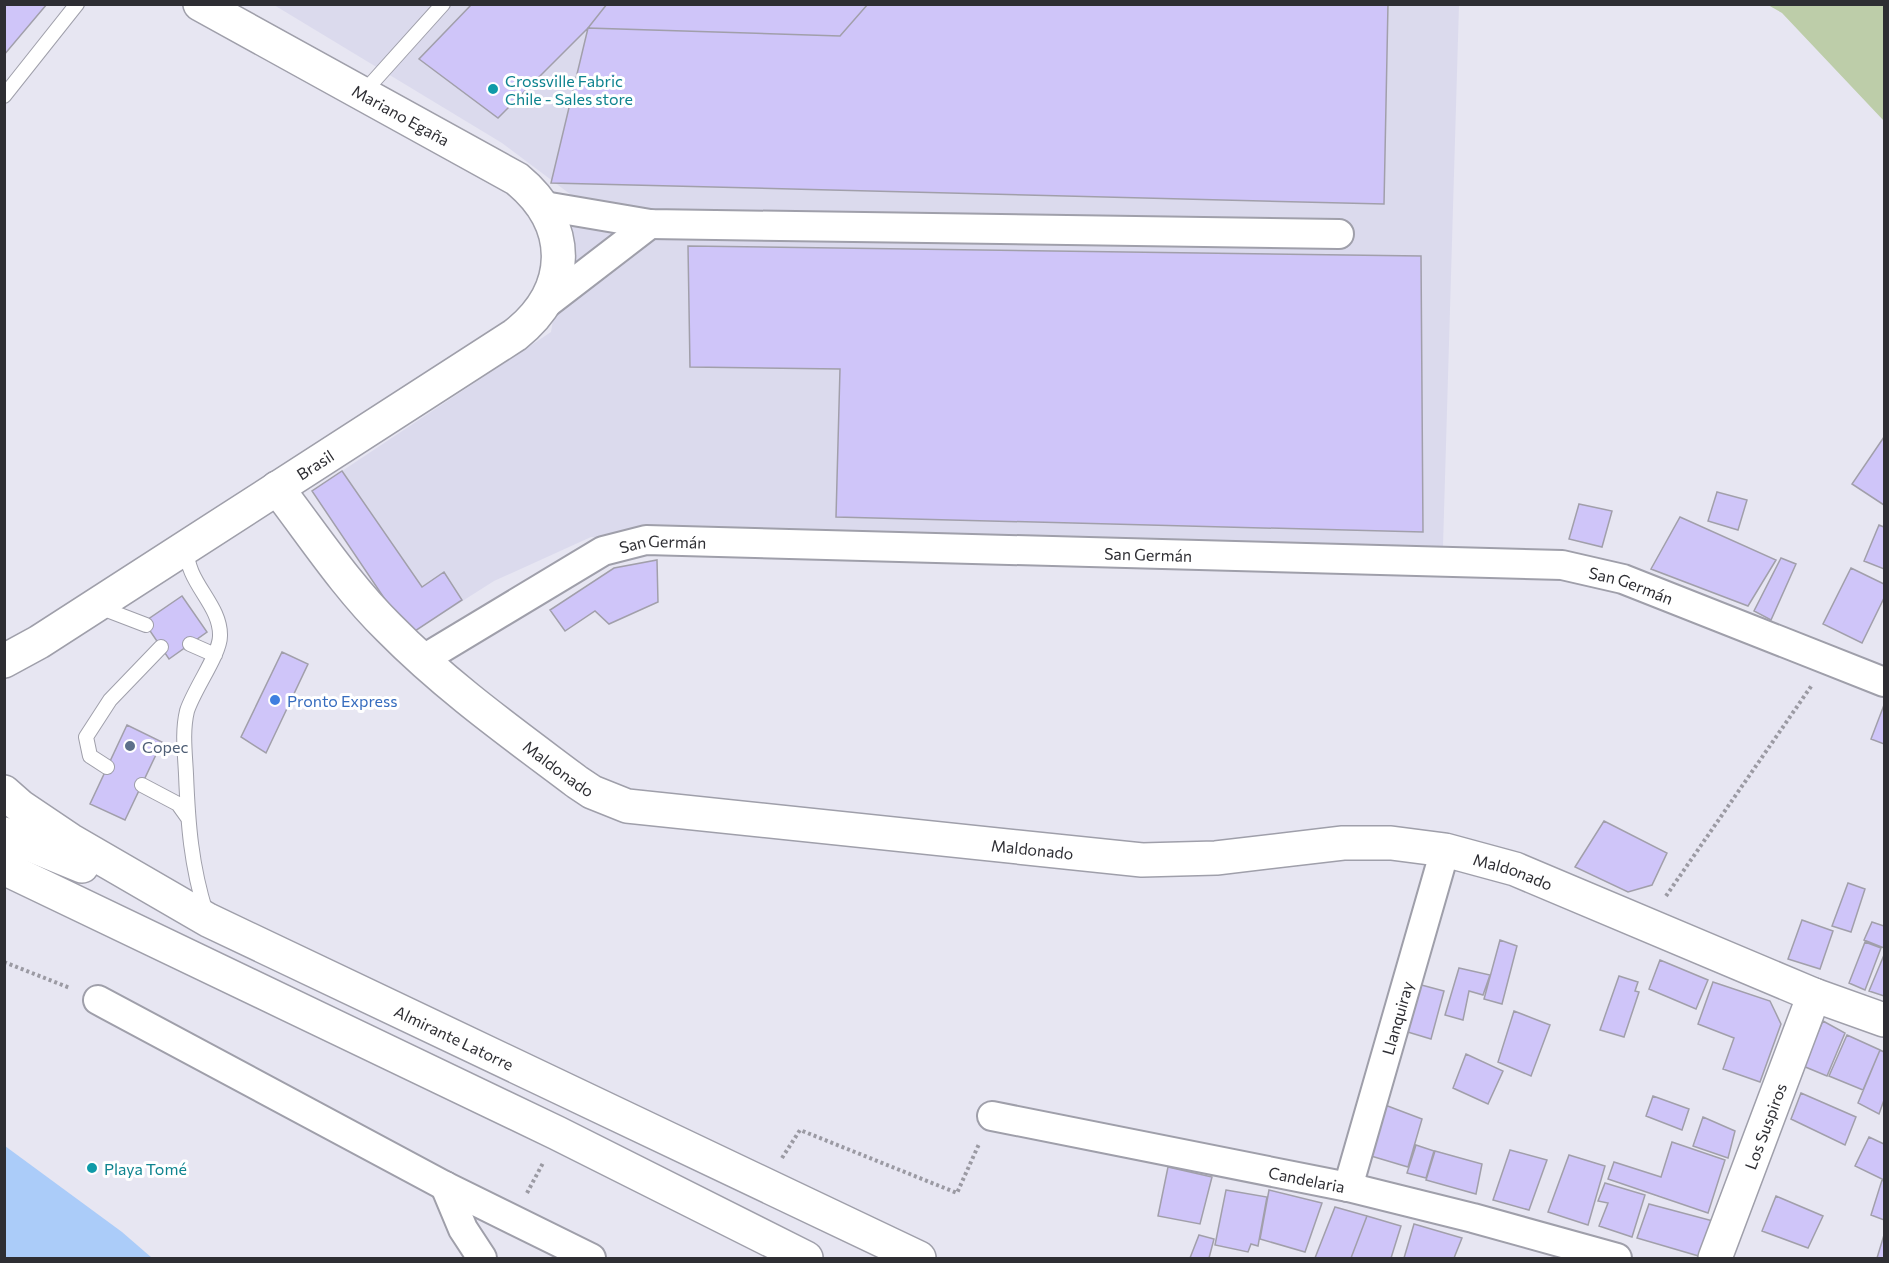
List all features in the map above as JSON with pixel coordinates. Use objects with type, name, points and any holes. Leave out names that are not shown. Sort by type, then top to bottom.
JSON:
[{"type":"main road","name":"Mariano Egaña","points":[[200,4],[517,179],[544,206],[558,242],[559,261]]},
{"type":"main road","name":"Brasil","points":[[39,642],[515,335],[532,321],[546,304],[555,283],[559,261]]},
{"type":"main road","name":"Maldonado","points":[[277,488],[359,595],[422,660],[457,691],[584,787],[607,800],[647,810],[1142,860],[1216,858],[1367,842],[1418,845],[1515,869],[1814,995],[1884,1020]]},
{"type":"main road","points":[[4,661],[39,642]]},
{"type":"main road","points":[[4,680],[22,656],[39,642]]},
{"type":"main road","name":"Almirante Latorre","points":[[4,792],[21,807],[70,840],[208,920],[919,1258]]},
{"type":"main road","points":[[4,834],[208,920]]},
{"type":"main road","points":[[6,870],[557,1132],[806,1258]]},
{"type":"main road","name":"Los Suspiros","points":[[1715,1258],[1814,995]]},
{"type":"street","points":[[544,206],[650,224],[1340,234]]},
{"type":"street","points":[[546,304],[650,224]]},
{"type":"street","name":"San Germán","points":[[422,660],[594,556],[622,544],[646,540],[1562,565],[1623,579],[1884,682]]},
{"type":"street","name":"Llanquiray","points":[[1348,1188],[1445,850]]},
{"type":"street","points":[[98,1000],[445,1186],[591,1258]]},
{"type":"street","name":"Candelaria","points":[[988,1125],[1252,1166],[1473,1218],[1617,1258]]},
{"type":"street","points":[[445,1186],[463,1229],[482,1258]]},
{"type":"lane","points":[[4,96],[76,4]]},
{"type":"lane","points":[[363,93],[443,4]]},
{"type":"lane","points":[[187,546],[191,572],[219,625],[220,637],[214,655],[192,696],[184,728],[188,818],[194,875],[208,920]]},
{"type":"lane","points":[[94,606],[146,625]]},
{"type":"lane","points":[[190,644],[214,655]]},
{"type":"lane","points":[[107,767],[90,756],[86,737],[110,700],[161,647]]},
{"type":"lane","points":[[142,785],[178,804],[188,818]]},
{"type":"path","points":[[1647,924],[1830,660]]},
{"type":"path","points":[[4,962],[98,1000]]},
{"type":"path","points":[[800,1130],[957,1193],[988,1125]]},
{"type":"path","points":[[513,1218],[547,1154]]},
{"type":"shaded area","points":[[274,5],[1459,5],[1443,546],[591,537],[494,581],[409,635],[312,491],[551,332],[574,197],[502,143]]},
{"type":"green space","points":[[1768,5],[1884,5],[1884,121],[1782,13]]},
{"type":"water","points":[[5,1146],[122,1232],[152,1258],[5,1258]]},
{"type":"building","points":[[4,4],[47,4],[4,55]]},
{"type":"building","name":"Crossville Fabric Chile - Sales store","points":[[472,4],[607,4],[588,28],[498,118],[419,59]]},
{"type":"building","points":[[607,4],[868,4],[840,36],[588,28]]},
{"type":"building","points":[[868,4],[1388,4],[1384,204],[551,183],[588,28],[840,36]]},
{"type":"building","points":[[688,246],[1421,256],[1423,532],[836,517],[840,369],[690,367]]},
{"type":"building","points":[[1884,437],[1884,505],[1852,484]]},
{"type":"building","points":[[342,471],[422,587],[444,572],[462,600],[409,635],[312,491]]},
{"type":"building","points":[[1717,492],[1747,500],[1738,530],[1708,521]]},
{"type":"building","points":[[1579,504],[1612,511],[1602,547],[1569,539]]},
{"type":"building","points":[[1680,517],[1776,560],[1748,606],[1651,569]]},
{"type":"building","points":[[1879,525],[1884,527],[1884,569],[1864,561]]},
{"type":"building","points":[[1781,558],[1796,564],[1771,620],[1754,611]]},
{"type":"building","points":[[657,560],[658,602],[609,624],[595,611],[565,631],[550,610],[614,568]]},
{"type":"building","points":[[1851,568],[1884,584],[1884,598],[1862,643],[1823,624]]},
{"type":"building","points":[[182,596],[207,632],[169,659],[144,622]]},
{"type":"building","name":"Pronto Express","points":[[282,652],[308,664],[266,753],[241,737]]},
{"type":"building","points":[[1884,705],[1884,744],[1871,739]]},
{"type":"building","points":[[127,725],[162,742],[125,820],[90,804]]},
{"type":"building","points":[[1604,821],[1667,853],[1652,885],[1628,892],[1575,867]]},
{"type":"building","points":[[1848,883],[1865,889],[1851,932],[1832,926]]},
{"type":"building","points":[[1802,920],[1833,931],[1820,969],[1788,959]]},
{"type":"building","points":[[1872,922],[1884,926],[1884,948],[1864,940]]},
{"type":"building","points":[[1500,940],[1517,946],[1502,1004],[1484,999]]},
{"type":"building","points":[[1865,942],[1881,948],[1865,990],[1849,983]]},
{"type":"building","points":[[1884,955],[1884,996],[1869,991]]},
{"type":"building","points":[[1660,960],[1708,980],[1696,1009],[1649,989]]},
{"type":"building","points":[[1459,968],[1490,975],[1483,995],[1469,991],[1463,1020],[1445,1015]]},
{"type":"building","points":[[1619,976],[1638,982],[1635,991],[1639,992],[1624,1037],[1600,1030]]},
{"type":"building","points":[[1713,982],[1770,1001],[1781,1024],[1760,1082],[1723,1069],[1734,1038],[1698,1024]]},
{"type":"building","points":[[1414,983],[1444,991],[1431,1039],[1401,1030]]},
{"type":"building","points":[[1514,1011],[1550,1025],[1531,1076],[1498,1062]]},
{"type":"building","points":[[1823,1021],[1845,1033],[1827,1076],[1803,1066]]},
{"type":"building","points":[[1847,1035],[1880,1050],[1863,1090],[1829,1076]]},
{"type":"building","points":[[1880,1050],[1884,1052],[1884,1100],[1879,1114],[1858,1103]]},
{"type":"building","points":[[1466,1054],[1503,1071],[1488,1104],[1453,1088]]},
{"type":"building","points":[[1801,1093],[1856,1117],[1845,1145],[1791,1119]]},
{"type":"building","points":[[1653,1096],[1689,1109],[1682,1130],[1646,1116]]},
{"type":"building","points":[[1385,1105],[1422,1119],[1408,1167],[1371,1156]]},
{"type":"building","points":[[1703,1117],[1735,1131],[1728,1158],[1693,1146]]},
{"type":"building","points":[[1869,1137],[1884,1144],[1884,1180],[1855,1166]]},
{"type":"building","points":[[1672,1142],[1725,1160],[1708,1213],[1608,1179],[1614,1162],[1661,1177]]},
{"type":"building","points":[[1416,1145],[1434,1151],[1426,1178],[1407,1173]]},
{"type":"building","points":[[1510,1150],[1547,1160],[1529,1210],[1493,1200]]},
{"type":"building","points":[[1435,1151],[1482,1164],[1476,1194],[1426,1180]]},
{"type":"building","points":[[1569,1155],[1605,1166],[1588,1225],[1548,1212]]},
{"type":"building","points":[[1168,1167],[1212,1177],[1200,1224],[1158,1216]]},
{"type":"building","points":[[1882,1180],[1884,1181],[1884,1220],[1871,1215]]},
{"type":"building","points":[[1605,1183],[1645,1195],[1632,1237],[1599,1226],[1608,1203],[1598,1201]]},
{"type":"building","points":[[1226,1190],[1267,1197],[1258,1246],[1251,1244],[1248,1252],[1215,1245]]},
{"type":"building","points":[[1269,1190],[1322,1203],[1305,1252],[1260,1239]]},
{"type":"building","points":[[1776,1196],[1823,1216],[1808,1248],[1762,1231]]},
{"type":"building","points":[[1649,1204],[1713,1221],[1702,1257],[1637,1238]]},
{"type":"building","points":[[1335,1207],[1367,1216],[1351,1258],[1315,1258]]},
{"type":"building","points":[[1367,1216],[1401,1226],[1391,1258],[1351,1258]]},
{"type":"building","points":[[1414,1224],[1462,1238],[1454,1258],[1404,1258]]},
{"type":"building","points":[[1199,1235],[1214,1239],[1209,1258],[1190,1258]]},
{"type":"building","points":[[1884,1235],[1884,1258],[1877,1258]]},
{"type":"place","name":"Crossville Fabric Chile - Sales store","points":[[493,89]]},
{"type":"place","name":"Pronto Express","points":[[275,700]]},
{"type":"place","name":"Copec","points":[[130,746]]},
{"type":"place","name":"Playa Tomé","points":[[92,1168]]}]
